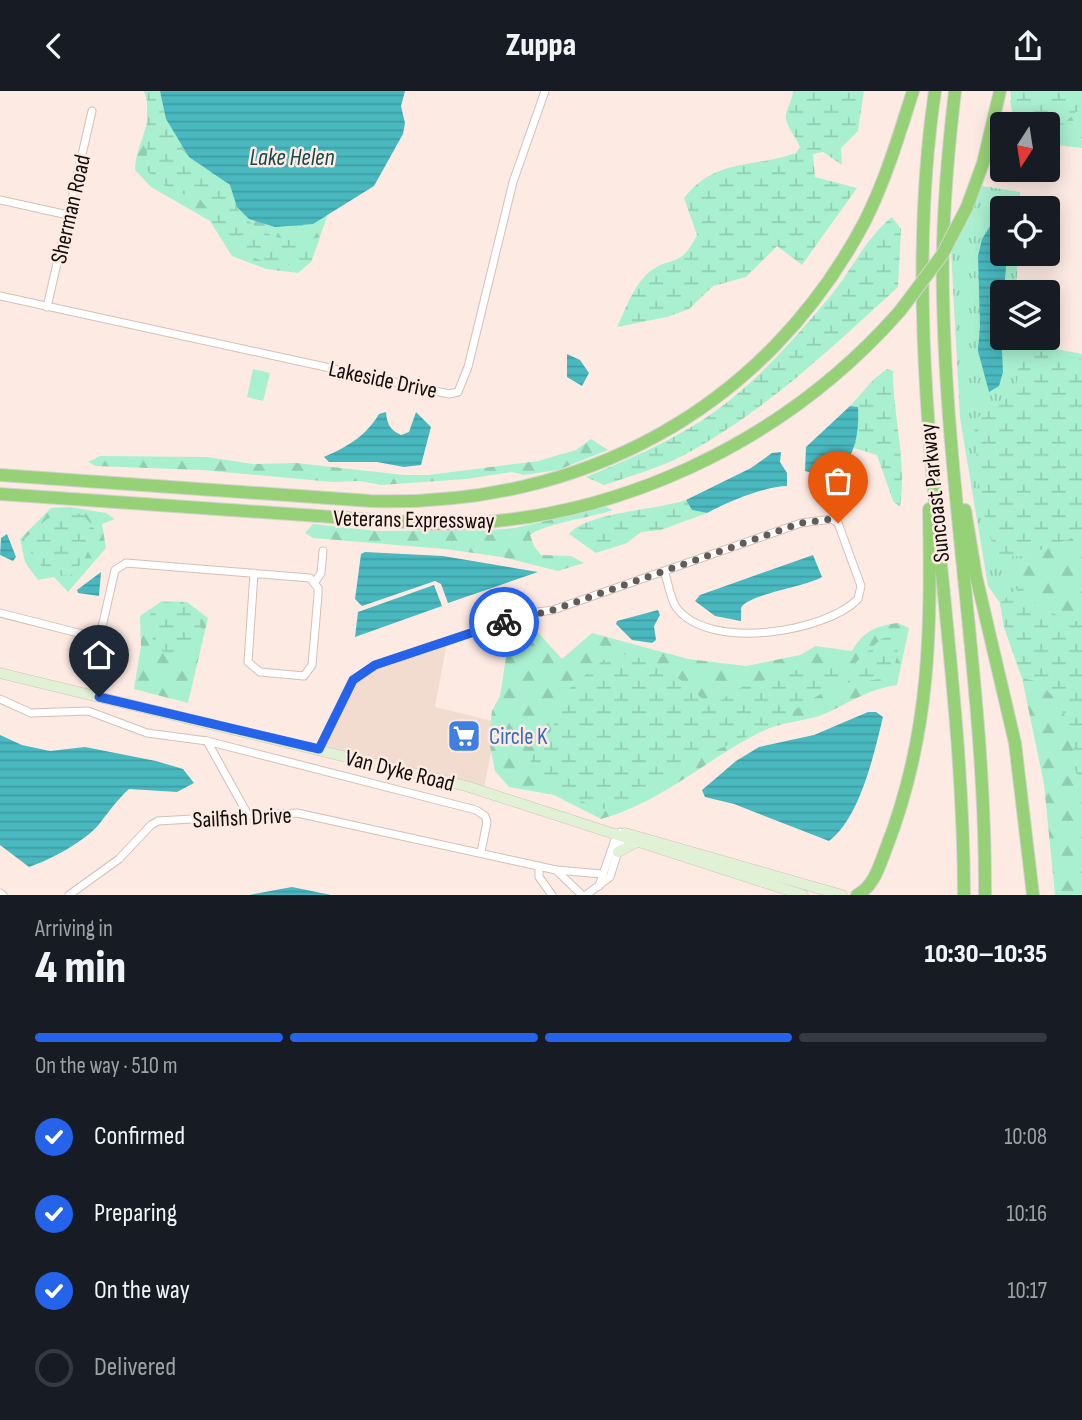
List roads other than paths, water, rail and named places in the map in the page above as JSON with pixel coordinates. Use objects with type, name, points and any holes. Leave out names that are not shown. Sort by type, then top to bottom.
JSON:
[{"type":"highway","name":"Veterans Expressway","points":[[0,475],[370,501],[420,502],[508,492],[601,464],[667,431],[710,403],[750,370],[801,317],[829,281],[866,218],[895,148],[913,91]]},
{"type":"highway","name":"Suncoast Parkway","points":[[936,91],[925,183],[922,286],[929,446],[959,753],[964,895]]},
{"type":"highway","name":"Suncoast Parkway","points":[[955,91],[946,179],[943,265],[951,428],[981,771],[985,895]]},
{"type":"highway","name":"Veterans Expressway","points":[[0,494],[434,524],[487,523],[552,513],[648,485],[737,444],[828,381],[900,311],[942,255],[967,207],[983,163],[1000,91]]},
{"type":"highway","points":[[951,428],[976,576],[1019,764],[1033,895]]},
{"type":"highway","points":[[872,895],[874,878],[909,781],[926,694],[930,631],[929,446]]},
{"type":"highway","points":[[858,895],[874,878]]},
{"type":"main road","name":"Van Dyke Road","points":[[0,673],[466,786],[619,835],[842,895]]},
{"type":"main road","name":"Van Dyke Road","points":[[619,835],[636,843],[803,895]]},
{"type":"main road","points":[[618,852],[625,846],[636,843]]},
{"type":"street","name":"Lakeside Drive","points":[[0,296],[449,394],[458,392],[468,367],[513,183],[545,91]]},
{"type":"street","name":"Sherman Road","points":[[47,307],[92,111]]},
{"type":"street","points":[[0,200],[68,215]]},
{"type":"street","points":[[319,749],[353,680],[375,665],[664,571],[801,523],[832,519],[843,528],[861,586],[858,599],[845,609],[780,631],[749,635],[697,624],[677,607],[664,571]]},
{"type":"street","points":[[315,582],[321,573],[323,551]]},
{"type":"street","points":[[105,669],[107,644],[100,631],[113,574],[120,565],[254,573],[310,578],[315,582],[318,595],[312,665],[308,673],[296,678],[260,671],[247,662],[254,573]]},
{"type":"street","points":[[0,613],[86,635],[100,631]]},
{"type":"street","points":[[0,699],[31,713],[88,712],[147,733],[207,741],[476,810],[485,816],[487,822],[481,852]]},
{"type":"street","points":[[207,741],[248,815]]},
{"type":"street","name":"Sailfish Drive","points":[[69,895],[119,859],[150,825],[158,821],[297,813],[556,870],[604,878]]},
{"type":"street","points":[[556,870],[584,895],[598,886],[604,878],[618,852],[619,835]]},
{"type":"street","points":[[604,895],[604,878],[619,835]]},
{"type":"street","points":[[538,866],[539,877],[552,895]]},
{"type":"water","name":"Lake Helen","points":[[160,91],[405,91],[401,106],[405,123],[403,134],[374,186],[313,224],[275,227],[249,219],[237,207],[230,185],[189,157],[166,119]]},
{"type":"water","points":[[990,226],[990,266],[1006,266],[1005,280],[990,280],[990,350],[1002,350],[1003,372],[999,386],[989,392],[978,351],[978,256],[982,239]]},
{"type":"water","points":[[567,354],[580,360],[589,373],[582,386],[567,377]]},
{"type":"water","points":[[850,406],[858,407],[858,421],[854,446],[849,457],[833,472],[805,471],[806,447]]},
{"type":"water","points":[[386,412],[390,426],[401,435],[409,432],[416,412],[431,427],[421,465],[404,467],[377,462],[329,462],[324,457],[355,440],[379,414]]},
{"type":"water","points":[[781,452],[780,462],[787,473],[787,486],[747,495],[707,513],[692,510],[686,500],[751,468],[772,453]]},
{"type":"water","points":[[7,534],[16,557],[13,561],[0,555],[1,538]]},
{"type":"water","points":[[361,554],[443,556],[538,572],[448,603],[441,584],[435,581],[362,606],[355,599]]},
{"type":"water","points":[[813,555],[822,577],[746,603],[741,608],[741,621],[715,616],[695,601],[700,595]]},
{"type":"water","points":[[101,572],[99,596],[78,593],[77,590]]},
{"type":"water","points":[[434,585],[442,606],[355,637],[358,612]]},
{"type":"water","points":[[658,610],[660,615],[654,626],[656,640],[652,643],[632,640],[616,624],[617,621]]},
{"type":"water","points":[[868,712],[876,712],[883,717],[870,766],[849,817],[829,841],[734,804],[705,797],[702,790],[736,761],[759,747],[814,735]]},
{"type":"water","points":[[0,735],[22,745],[50,751],[85,747],[156,761],[183,769],[194,783],[177,792],[129,789],[94,830],[57,855],[29,867],[0,845]]},
{"type":"water","points":[[292,887],[331,895],[249,895]]},
{"type":"place","name":"Circle K","points":[[464,736]]}]
